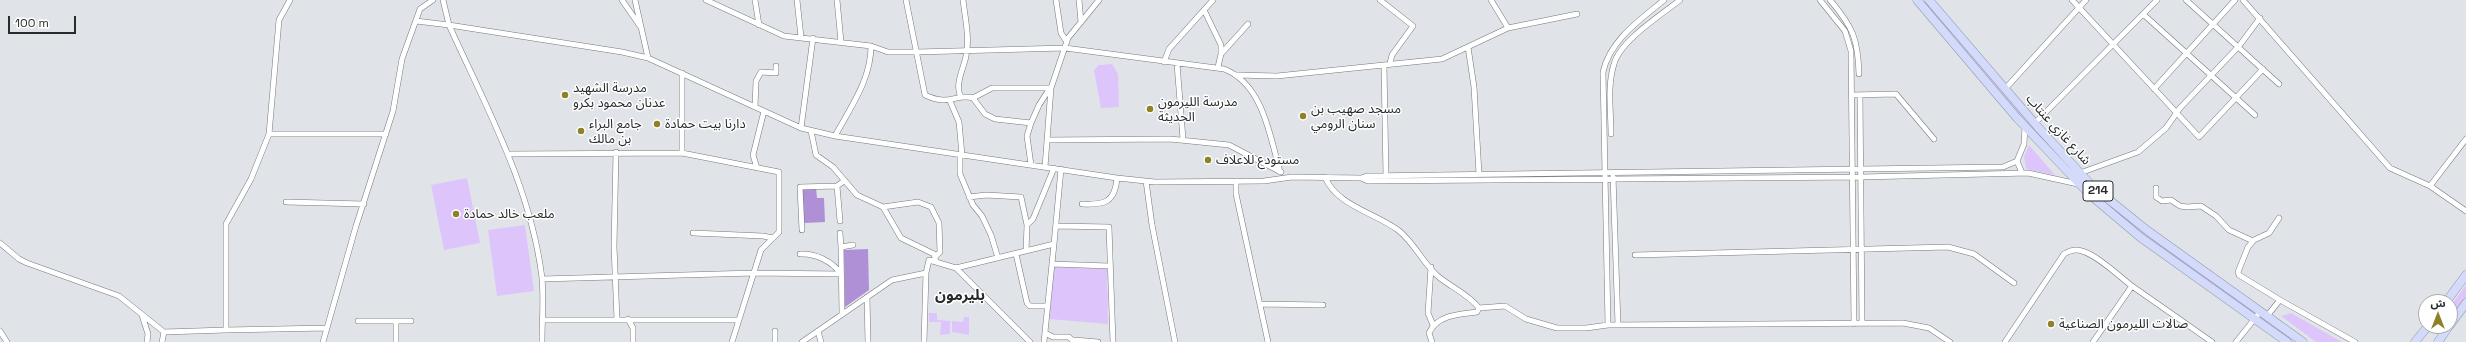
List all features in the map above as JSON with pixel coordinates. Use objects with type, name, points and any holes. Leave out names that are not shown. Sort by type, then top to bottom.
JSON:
[{"type":"highway","name":"214","points":[[1917,0],[2026,127],[2079,184],[2140,237],[2286,342]]},
{"type":"highway","name":"شارع غازي عنتاب","points":[[1929,0],[2034,124],[2092,186],[2148,231],[2303,342]]},
{"type":"highway","points":[[2452,294],[2466,275]]},
{"type":"highway","points":[[2458,314],[2466,303]]},
{"type":"highway","points":[[2415,342],[2422,334]]},
{"type":"street","points":[[226,330],[226,224],[251,179],[269,134],[279,20],[290,0]]},
{"type":"street","points":[[323,342],[386,134],[402,59],[420,9],[433,0]]},
{"type":"street","points":[[443,0],[449,25],[508,154],[535,239],[542,279],[542,342]]},
{"type":"street","points":[[622,0],[641,28]]},
{"type":"street","points":[[635,0],[648,58]]},
{"type":"street","points":[[706,0],[784,36],[813,38],[871,46],[888,52],[1064,48],[1177,64],[1218,67],[1236,75],[1250,89],[1266,119],[1280,172]]},
{"type":"street","points":[[755,0],[759,25]]},
{"type":"street","points":[[797,0],[801,37]]},
{"type":"street","points":[[837,0],[842,42]]},
{"type":"street","points":[[906,0],[925,95],[935,100],[950,101],[964,95],[973,98],[985,114],[995,119],[1030,123]]},
{"type":"street","points":[[961,97],[959,94],[960,79],[967,50],[963,0]]},
{"type":"street","points":[[1056,0],[1061,33],[1067,42]]},
{"type":"street","points":[[1079,0],[1081,22]]},
{"type":"street","points":[[1045,167],[1051,88],[1067,42],[1099,0]]},
{"type":"street","points":[[1164,62],[1169,49],[1213,0]]},
{"type":"street","points":[[1380,0],[1413,26],[1387,64],[1386,176]]},
{"type":"street","points":[[1491,0],[1508,28]]},
{"type":"street","points":[[1608,325],[1603,72],[1606,60],[1612,49],[1633,26],[1664,0]]},
{"type":"street","points":[[1612,134],[1610,81],[1614,62],[1627,43],[1680,0]]},
{"type":"street","points":[[1820,0],[1840,23],[1848,40],[1851,51],[1854,324]]},
{"type":"street","points":[[1830,0],[1851,28],[1858,49],[1859,74]]},
{"type":"street","points":[[2072,0],[2112,45],[2154,88],[2175,114],[2199,137],[2263,69]]},
{"type":"street","points":[[2005,89],[2086,0]]},
{"type":"street","points":[[2034,124],[2157,0]]},
{"type":"street","points":[[2186,0],[2239,46],[2279,84]]},
{"type":"street","points":[[2154,88],[2235,0]]},
{"type":"street","points":[[2243,0],[2390,168],[2430,186],[2466,211]]},
{"type":"street","points":[[1204,10],[1221,45],[1221,54],[1218,67]]},
{"type":"street","points":[[1236,75],[1277,76],[1442,59],[1508,28],[1577,14]]},
{"type":"street","points":[[2143,14],[2187,52],[2255,115]]},
{"type":"street","points":[[2080,173],[2138,152],[2166,128],[2175,114],[2239,46],[2260,18]]},
{"type":"street","points":[[416,21],[622,52],[648,58],[801,128],[811,131],[835,136],[1146,181],[1264,181],[1286,178],[1361,178],[1367,176],[1613,179],[1861,177],[2022,173],[2079,184]]},
{"type":"street","points":[[1221,54],[1248,24]]},
{"type":"street","points":[[801,128],[813,38]]},
{"type":"street","points":[[835,136],[864,84],[871,56],[871,46]]},
{"type":"street","points":[[1468,47],[1474,87],[1479,174]]},
{"type":"street","points":[[1177,64],[1183,139]]},
{"type":"street","points":[[755,107],[756,81],[761,72],[776,73],[776,66]]},
{"type":"street","points":[[682,73],[682,153]]},
{"type":"street","points":[[973,98],[992,88],[1051,88]]},
{"type":"street","points":[[1031,165],[1027,136],[1030,123],[1039,105],[1051,88]]},
{"type":"street","points":[[1860,94],[1862,323]]},
{"type":"street","points":[[1852,95],[1896,94],[1934,138]]},
{"type":"street","points":[[1603,96],[1611,95]]},
{"type":"street","points":[[950,101],[960,128],[960,174],[969,197],[988,229],[998,258]]},
{"type":"street","points":[[757,168],[753,155],[764,111]]},
{"type":"street","points":[[1361,178],[1368,181],[1469,177],[1479,174],[1747,172],[2003,167],[2017,161],[2024,144],[2026,127]]},
{"type":"street","points":[[811,131],[816,155],[833,167],[857,195],[884,207],[918,202],[931,207],[939,223],[940,252],[936,260]]},
{"type":"street","points":[[269,134],[386,134]]},
{"type":"street","points":[[1047,140],[1183,139],[1228,145],[1280,172],[1286,178]]},
{"type":"street","points":[[2430,186],[2466,139]]},
{"type":"street","points":[[508,154],[616,152],[682,153],[779,172],[779,232],[761,250],[732,342]]},
{"type":"street","points":[[616,152],[614,246],[617,320]]},
{"type":"street","points":[[2017,161],[2022,173]]},
{"type":"street","points":[[1970,167],[1970,174]]},
{"type":"street","points":[[1027,225],[1033,219],[1054,168]]},
{"type":"street","points":[[1920,175],[1921,168]]},
{"type":"street","points":[[1044,342],[1061,169]]},
{"type":"street","points":[[1612,172],[1618,325]]},
{"type":"street","points":[[1709,172],[1709,178]]},
{"type":"street","points":[[1747,172],[1747,178]]},
{"type":"street","points":[[1325,177],[1333,192],[1399,231],[1417,248],[1440,278],[1450,283],[1479,308],[1505,306],[1526,319],[1557,328],[1586,328],[1608,325],[1862,323],[1916,325],[1929,328],[1950,342]]},
{"type":"street","points":[[1082,204],[1103,203],[1112,197],[1116,190],[1117,178]]},
{"type":"street","points":[[802,230],[800,187],[837,186],[844,181]]},
{"type":"street","points":[[1146,181],[1152,225],[1175,342]]},
{"type":"street","points":[[1236,181],[1236,194],[1268,342]]},
{"type":"street","points":[[837,186],[840,221]]},
{"type":"street","points":[[2156,188],[2156,197],[2162,201],[2171,200],[2180,206],[2187,207],[2201,206],[2216,216],[2229,230],[2253,241]]},
{"type":"street","points":[[969,197],[986,195],[1021,197],[1027,225],[1026,252]]},
{"type":"street","points":[[286,202],[364,204]]},
{"type":"street","points":[[884,207],[901,238],[934,254],[936,260]]},
{"type":"street","points":[[2279,218],[2269,233],[2253,241],[2248,247],[2238,272],[2240,275],[2280,300],[2355,342]]},
{"type":"street","points":[[1056,226],[1108,227],[1113,342]]},
{"type":"street","points":[[693,233],[763,236],[773,238]]},
{"type":"street","points":[[840,233],[842,313]]},
{"type":"street","points":[[0,243],[19,260],[119,296],[164,332],[327,328]]},
{"type":"street","points":[[956,268],[1054,244]]},
{"type":"street","points":[[841,247],[853,245]]},
{"type":"street","points":[[1635,255],[1948,247],[1960,249],[1978,257],[2014,283]]},
{"type":"street","points":[[2005,342],[2060,260],[2069,251],[2082,251],[2212,342]]},
{"type":"street","points":[[1606,253],[1616,252]]},
{"type":"street","points":[[800,254],[812,255],[820,258],[836,267],[841,274]]},
{"type":"street","points":[[1016,254],[1027,304],[1030,306],[1048,306]]},
{"type":"street","points":[[924,342],[926,273],[929,260],[936,260],[956,268],[1030,342]]},
{"type":"street","points":[[1052,264],[1109,266]]},
{"type":"street","points":[[1431,267],[1428,313],[1433,325]]},
{"type":"street","points":[[542,279],[754,273],[841,274]]},
{"type":"street","points":[[802,342],[892,280],[926,273]]},
{"type":"street","points":[[2093,342],[2132,286]]},
{"type":"street","points":[[867,297],[868,342]]},
{"type":"street","points":[[2236,342],[2254,318],[2264,314],[2280,300]]},
{"type":"street","points":[[1260,304],[1323,305]]},
{"type":"street","points":[[1432,342],[1429,333],[1433,325],[1446,318],[1477,312],[1479,308]]},
{"type":"street","points":[[142,315],[148,334],[148,342]]},
{"type":"street","points":[[542,320],[739,320]]},
{"type":"street","points":[[628,320],[633,328],[633,342]]},
{"type":"street","points":[[396,321],[396,342]]},
{"type":"street","points":[[358,322],[411,321]]},
{"type":"street","points":[[818,330],[821,342]]},
{"type":"street","points":[[0,331],[7,342]]},
{"type":"street","points":[[775,331],[775,342]]},
{"type":"street","points":[[162,342],[164,332]]},
{"type":"street","points":[[1044,333],[1053,337],[1069,337],[1074,341],[1098,342]]},
{"type":"shaded area","points":[[1945,27],[2067,167],[2106,203],[2295,342],[2291,342],[2103,204],[2053,154]]},
{"type":"shaded area","points":[[1112,64],[1118,74],[1119,107],[1101,108],[1094,70],[1099,65]]},
{"type":"shaded area","points":[[2029,145],[2055,175],[2026,169],[2024,157]]},
{"type":"shaded area","name":"ملعب خالد حمادة","points":[[467,178],[480,243],[444,250],[431,185]]},
{"type":"shaded area","points":[[816,188],[817,198],[824,198],[825,222],[804,223],[802,189]]},
{"type":"shaded area","points":[[525,225],[534,291],[497,296],[488,230]]},
{"type":"shaded area","points":[[868,249],[869,290],[845,307],[844,250]]},
{"type":"shaded area","points":[[1054,267],[1107,269],[1108,324],[1049,319]]},
{"type":"shaded area","points":[[2466,285],[2466,298],[2458,309],[2458,296]]},
{"type":"shaded area","points":[[929,313],[937,313],[937,320],[950,321],[950,334],[940,335],[941,322],[929,322]]},
{"type":"shaded area","points":[[2291,313],[2342,342],[2316,342],[2281,316]]},
{"type":"shaded area","points":[[964,317],[969,317],[969,335],[952,332],[952,321],[963,322]]},
{"type":"place","name":"مدرسة الشهيد عدنان محمود بكرو","points":[[565,95]]},
{"type":"place","name":"مدرسة الليرمون الحديثة","points":[[1150,109]]},
{"type":"place","name":"مسجد صهيب بن سنان الرومي","points":[[1303,116]]},
{"type":"place","name":"دارنا بيت حمادة","points":[[657,124]]},
{"type":"place","name":"جامع البراء بن مالك","points":[[581,131]]},
{"type":"place","name":"مستودع للاعلاف","points":[[1208,160]]},
{"type":"place","name":"ملعب خالد حمادة","points":[[456,214]]},
{"type":"place","name":"صالات الليرمون الصناعية","points":[[2051,324]]},
{"type":"district","name":"بليرمون","points":[[960,296]]}]
